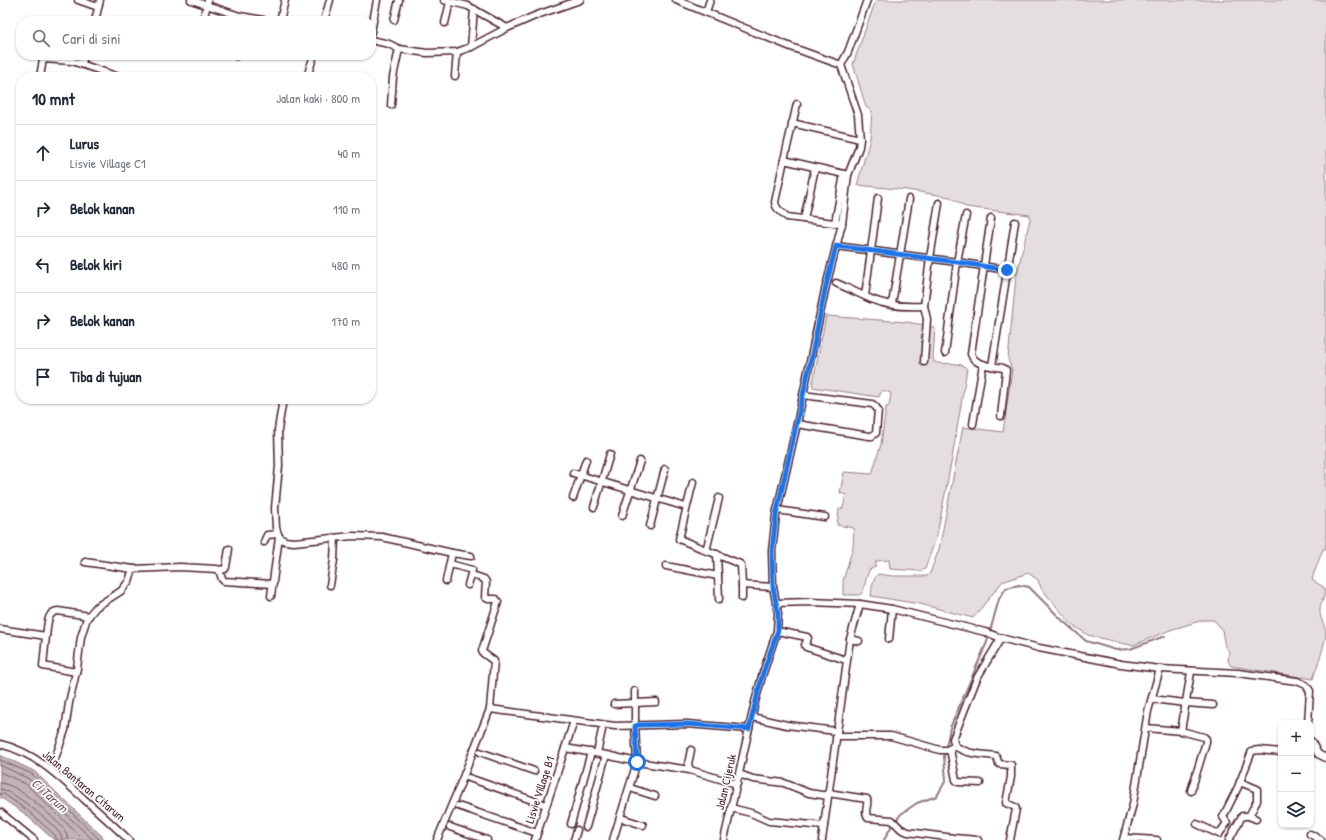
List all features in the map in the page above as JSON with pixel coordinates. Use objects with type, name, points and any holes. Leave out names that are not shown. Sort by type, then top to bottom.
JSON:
[{"type":"street","points":[[78,0],[98,7]]},
{"type":"street","points":[[96,16],[100,0]]},
{"type":"street","points":[[191,0],[207,2],[241,16]]},
{"type":"street","points":[[281,16],[285,0]]},
{"type":"street","points":[[325,16],[330,0]]},
{"type":"street","points":[[374,16],[377,0]]},
{"type":"street","points":[[394,20],[399,0]]},
{"type":"street","points":[[376,41],[389,44],[399,49],[428,53],[457,52],[471,47],[507,28],[537,15],[580,0]]},
{"type":"street","points":[[676,0],[791,47],[841,65],[858,115],[860,139],[859,147],[846,174],[836,246],[777,510],[772,540],[773,587],[777,603],[778,630],[807,637],[806,647],[846,660]]},
{"type":"street","points":[[706,12],[710,0]]},
{"type":"street","points":[[841,65],[848,52],[867,0]]},
{"type":"street","points":[[445,22],[447,1],[468,3],[474,9],[507,28]]},
{"type":"street","points":[[204,16],[207,2]]},
{"type":"street","points":[[471,47],[474,9]]},
{"type":"street","points":[[391,105],[393,77],[399,49]]},
{"type":"street","points":[[455,76],[457,52]]},
{"type":"street","points":[[41,72],[43,60]]},
{"type":"street","points":[[58,60],[72,61],[101,72]]},
{"type":"street","points":[[81,64],[83,60]]},
{"type":"street","points":[[309,72],[312,60]]},
{"type":"street","points":[[797,104],[784,160],[776,206],[787,217],[838,224]]},
{"type":"street","points":[[792,123],[860,139]]},
{"type":"street","points":[[784,160],[846,174]]},
{"type":"street","points":[[804,219],[815,168]]},
{"type":"street","points":[[865,296],[878,198]]},
{"type":"street","points":[[892,304],[909,199]]},
{"type":"street","points":[[924,362],[927,319],[924,306],[939,204]]},
{"type":"street","points":[[945,353],[957,262],[966,215]]},
{"type":"street","points":[[991,218],[971,354],[974,361],[977,363],[1003,368],[1006,372],[1001,416]]},
{"type":"street","points":[[992,366],[1015,222]]},
{"type":"street","points":[[836,246],[1007,270]]},
{"type":"street","points":[[836,283],[872,299],[908,307],[924,306]]},
{"type":"street","points":[[973,424],[983,364]]},
{"type":"street","points":[[797,424],[872,436],[876,434],[878,410],[872,404],[803,395]]},
{"type":"street","points":[[271,596],[278,535],[276,528],[275,508],[279,466],[278,430],[282,404]]},
{"type":"street","points":[[594,507],[610,454]]},
{"type":"street","points":[[573,498],[586,460]]},
{"type":"street","points":[[622,516],[640,461]]},
{"type":"street","points":[[650,526],[665,469]]},
{"type":"street","points":[[574,473],[686,507]]},
{"type":"street","points":[[693,482],[679,539],[741,564],[742,598]]},
{"type":"street","points":[[706,551],[719,498]]},
{"type":"street","points":[[777,510],[825,517]]},
{"type":"street","points":[[264,542],[267,535],[278,535],[285,541],[294,542],[352,536],[382,537],[471,556]]},
{"type":"street","points":[[330,585],[334,560],[335,538]]},
{"type":"street","points":[[86,562],[133,569],[180,567],[220,570],[225,569],[226,567],[229,549]]},
{"type":"street","points":[[446,581],[452,553]]},
{"type":"street","points":[[717,554],[719,599]]},
{"type":"street","points":[[450,564],[471,569],[472,575],[468,585]]},
{"type":"street","points":[[666,566],[718,576]]},
{"type":"street","points":[[51,770],[65,730],[81,637],[89,616],[96,607],[121,591],[129,581],[133,569]]},
{"type":"street","points":[[220,570],[222,580],[224,581],[272,584]]},
{"type":"street","points":[[436,840],[469,764],[490,709],[494,661],[482,651],[498,602],[496,599],[488,599],[485,597],[486,582],[472,575]]},
{"type":"street","points":[[742,585],[773,587]]},
{"type":"street","points":[[777,603],[810,602],[860,604],[892,609],[985,632],[999,638],[1039,648],[1121,664],[1160,670],[1238,673],[1297,681],[1308,686],[1311,693],[1308,720]]},
{"type":"street","points":[[822,840],[846,660],[850,639],[860,604]]},
{"type":"street","points":[[889,639],[892,609]]},
{"type":"street","points":[[76,672],[43,666],[49,615],[58,611],[89,616]]},
{"type":"street","points":[[0,630],[46,636]]},
{"type":"street","name":"Jalan Cijeruk","points":[[724,840],[762,676],[778,630]]},
{"type":"street","points":[[980,783],[958,782],[956,780],[949,749],[978,678],[999,638]]},
{"type":"street","points":[[850,639],[859,641]]},
{"type":"street","points":[[1157,840],[1124,839],[1133,804],[1152,699],[1160,670]]},
{"type":"street","points":[[1181,731],[1191,672]]},
{"type":"street","points":[[613,840],[637,762],[635,691]]},
{"type":"street","points":[[1152,699],[1213,705]]},
{"type":"street","points":[[614,704],[656,702]]},
{"type":"street","points":[[490,709],[605,725],[635,726],[687,724],[749,729]]},
{"type":"street","points":[[752,717],[836,734],[891,736],[949,749],[996,756],[999,764],[1011,765],[1011,777],[1006,803],[1015,807],[1016,809],[1010,840]]},
{"type":"street","name":"Lisvie Village B1","points":[[535,840],[573,724]]},
{"type":"street","points":[[1146,728],[1181,731],[1204,737],[1206,739],[1191,791]]},
{"type":"street","points":[[571,824],[602,730]]},
{"type":"street","name":"Jalan Bantaran Citarum","points":[[0,744],[26,754],[43,763],[129,840]]},
{"type":"street","points":[[1314,747],[1318,754]]},
{"type":"street","points":[[565,748],[637,762],[690,770],[737,784]]},
{"type":"street","points":[[690,770],[688,764],[691,750]]},
{"type":"street","points":[[1219,834],[1227,823],[1223,817],[1240,782],[1252,751],[1260,750],[1278,752]]},
{"type":"street","points":[[480,752],[534,771]]},
{"type":"street","points":[[1314,755],[1318,754],[1326,758]]},
{"type":"street","points":[[586,827],[606,755]]},
{"type":"street","points":[[739,774],[753,779],[784,782],[809,793],[867,799],[868,802],[865,813],[868,818],[896,823],[904,831],[978,840]]},
{"type":"street","points":[[469,778],[546,804]]},
{"type":"street","points":[[1240,782],[1256,789],[1257,791],[1257,801],[1249,816]]},
{"type":"street","points":[[630,788],[655,796]]},
{"type":"street","points":[[458,806],[537,833]]},
{"type":"street","points":[[731,808],[751,813],[769,821],[824,826]]},
{"type":"street","points":[[0,812],[26,837],[34,840]]},
{"type":"street","points":[[1197,824],[1229,839],[1241,817],[1249,816],[1256,819]]},
{"type":"street","points":[[621,818],[643,825]]},
{"type":"street","points":[[450,827],[487,840]]},
{"type":"street","points":[[574,840],[577,830]]},
{"type":"street","points":[[1310,834],[1321,840]]},
{"type":"shaded area","points":[[876,0],[1326,0],[1326,549],[1323,549],[1312,580],[1325,588],[1320,612],[1326,637],[1313,679],[1231,666],[1228,661],[1229,651],[1225,647],[1222,630],[1215,621],[1212,620],[1203,620],[1170,630],[1134,645],[1088,635],[1072,625],[1041,588],[1038,580],[1028,573],[1002,582],[973,618],[920,604],[871,596],[873,582],[878,574],[892,576],[927,576],[930,573],[939,549],[963,427],[1003,432],[1012,370],[1008,359],[1016,277],[1030,219],[1030,215],[966,207],[950,197],[907,190],[857,185],[870,139],[872,111],[866,107],[853,64]]},
{"type":"shaded area","points":[[826,316],[906,322],[931,326],[935,328],[934,362],[957,364],[964,366],[967,369],[937,535],[925,569],[920,571],[890,569],[889,560],[876,561],[875,567],[869,570],[862,593],[859,595],[843,595],[843,581],[853,547],[854,528],[837,525],[839,509],[843,508],[846,495],[840,493],[844,472],[872,474],[881,444],[886,407],[889,406],[891,393],[882,390],[879,397],[812,387]]},
{"type":"water","name":"Ci Tarum","points":[[0,755],[34,771],[106,840],[54,840],[25,814],[0,797]]},
{"type":"waterway","points":[[884,840],[891,827],[901,814],[917,803],[937,796],[946,780],[944,756],[950,728],[987,642],[999,599],[1006,588],[1019,585],[1029,587],[1063,621],[1086,641],[1116,650],[1130,649],[1165,636]]},
{"type":"route","points":[[637,762],[635,726],[638,725],[687,724],[749,729],[762,676],[778,630],[777,603],[773,587],[772,551],[772,540],[776,515],[836,246],[1007,270]]}]
